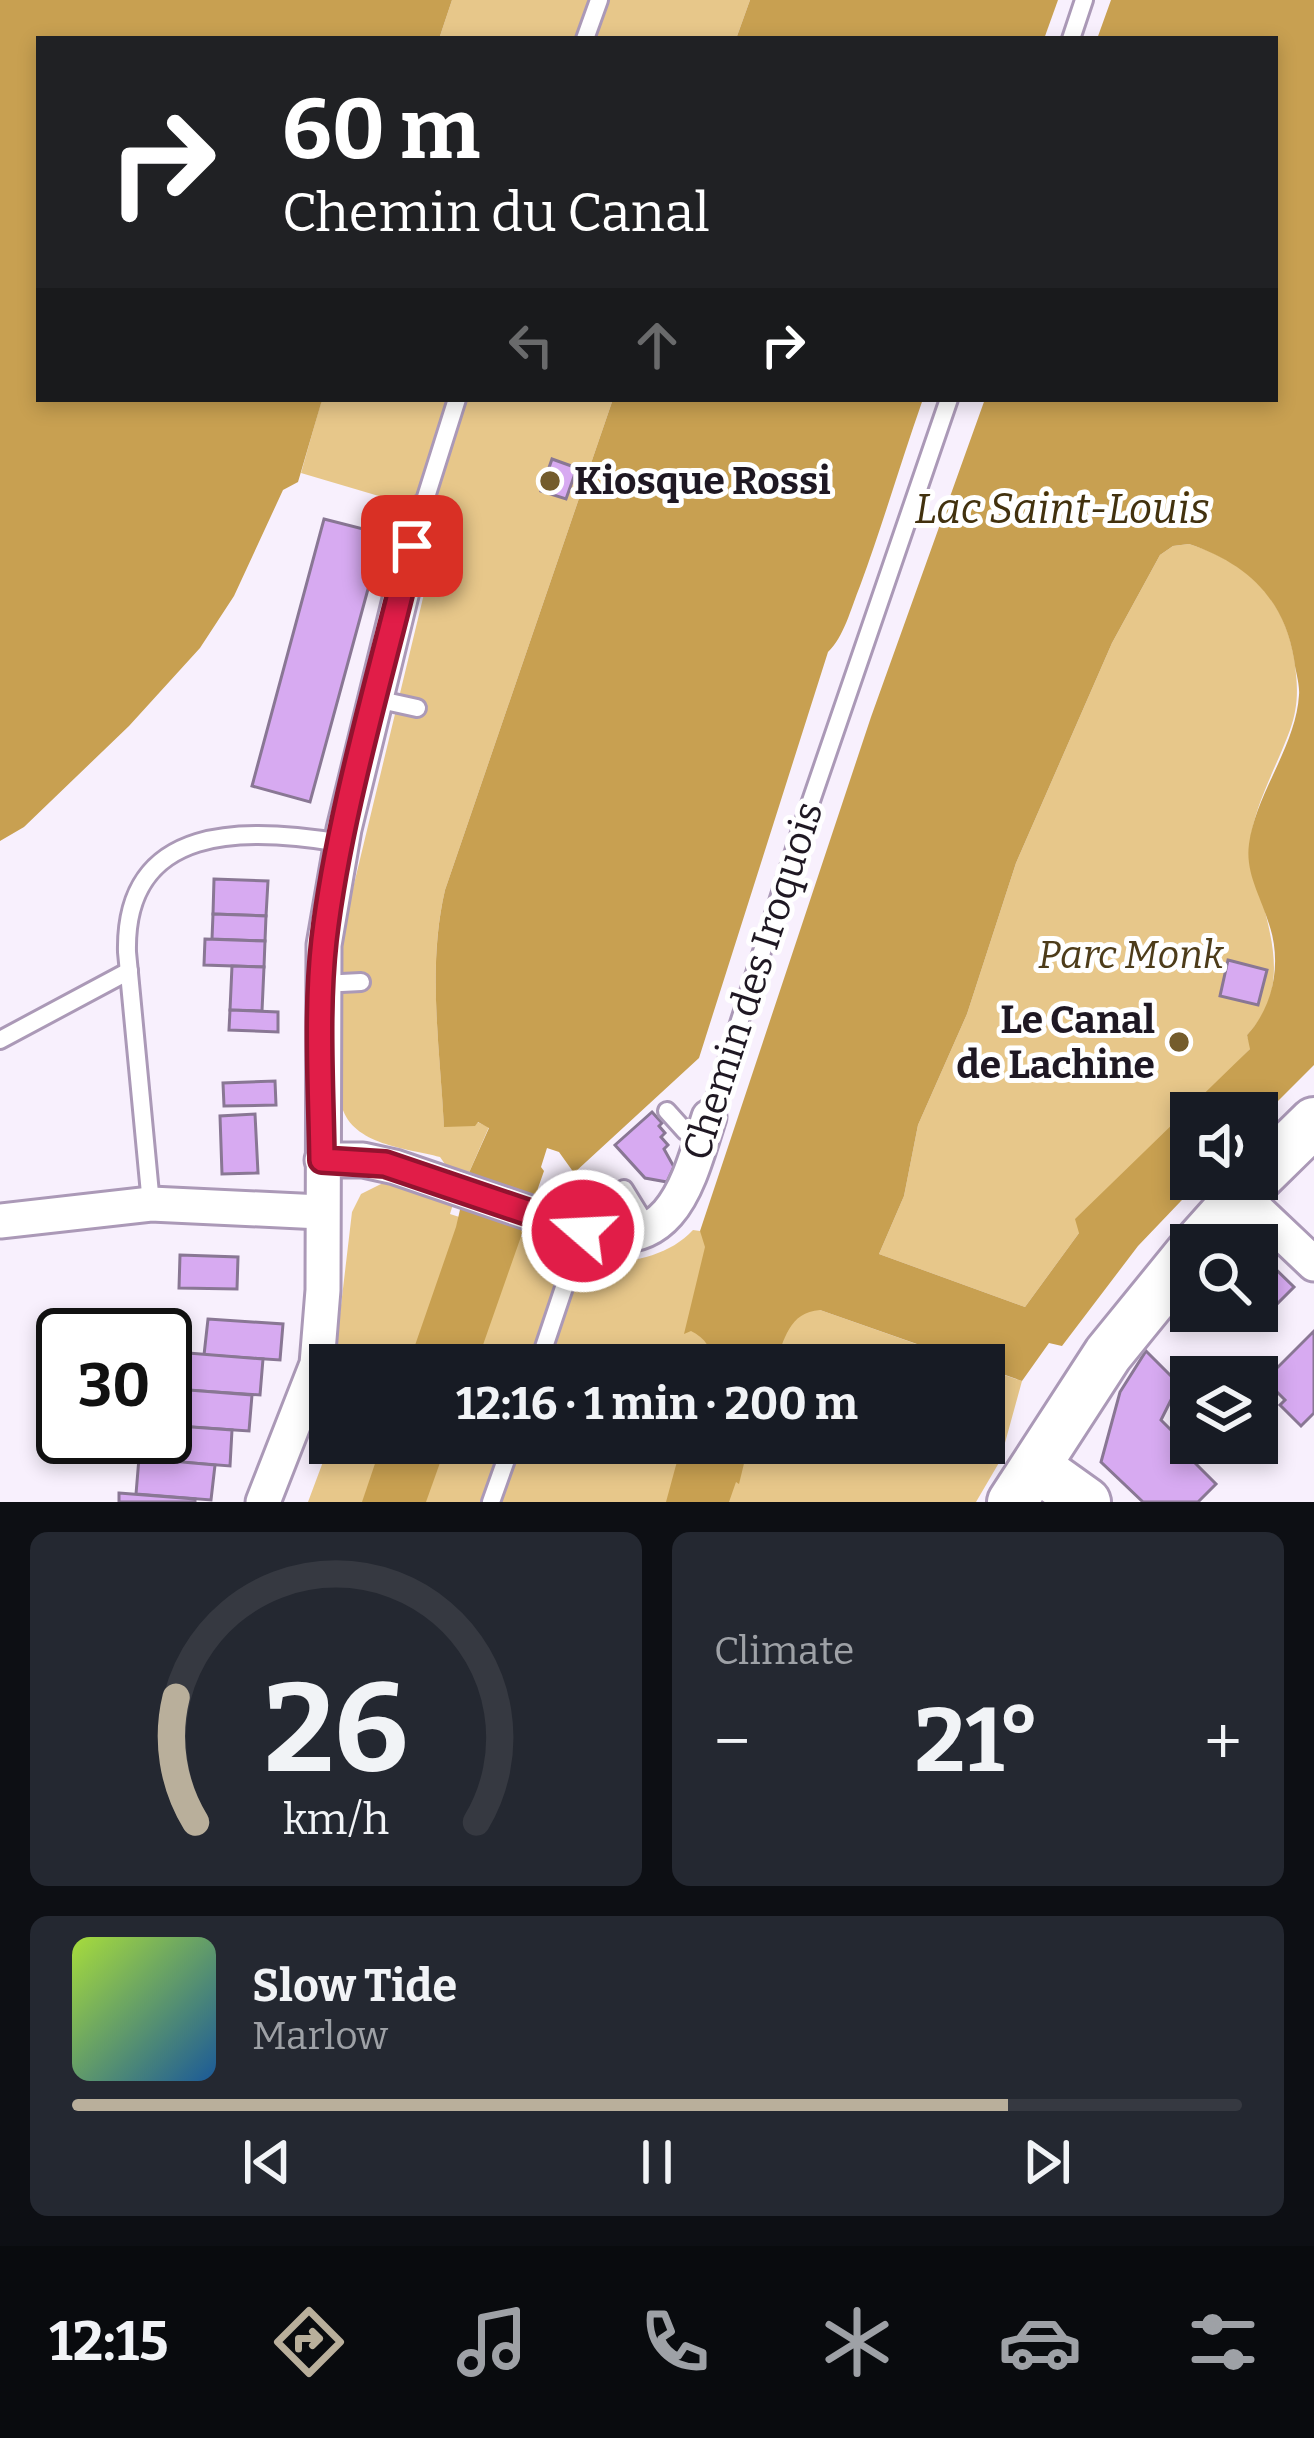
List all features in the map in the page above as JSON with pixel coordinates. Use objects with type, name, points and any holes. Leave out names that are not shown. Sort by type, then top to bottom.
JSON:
[{"type":"street","points":[[262,1502],[316,1364],[322,1313],[321,984],[326,929],[341,843],[421,513]]},
{"type":"street","points":[[1278,1158],[1314,1122]]},
{"type":"street","name":"Chemin des Iroquois","points":[[649,1228],[679,1202],[706,1128]]},
{"type":"street","points":[[322,1160],[374,1162],[583,1231],[616,1236],[649,1228]]},
{"type":"street","points":[[1216,1224],[1238,1200]]},
{"type":"street","points":[[1264,1200],[1314,1264]]},
{"type":"street","points":[[0,1221],[151,1204],[321,1212]]},
{"type":"street","points":[[1085,1502],[1032,1490],[1108,1354],[1170,1278]]},
{"type":"lane","points":[[586,36],[599,0]]},
{"type":"lane","points":[[1072,36],[1084,0]]},
{"type":"lane","points":[[421,513],[457,402]]},
{"type":"lane","name":"Chemin des Iroquois","points":[[706,1128],[799,836],[948,402]]},
{"type":"lane","points":[[376,698],[417,708]]},
{"type":"lane","points":[[151,1204],[129,971],[128,928],[135,896],[148,875],[176,851],[202,838],[310,838],[341,843]]},
{"type":"lane","points":[[0,1040],[129,971]]},
{"type":"lane","points":[[321,984],[361,982]]},
{"type":"lane","points":[[667,1111],[685,1131],[706,1128]]},
{"type":"lane","points":[[624,1189],[649,1228]]},
{"type":"lane","points":[[545,1344],[583,1231],[588,1194]]},
{"type":"lane","points":[[491,1502],[505,1464]]},
{"type":"green space","points":[[452,0],[750,0],[737,36],[440,36]]},
{"type":"green space","points":[[321,402],[612,402],[445,890],[436,978],[444,1126],[477,1122],[489,1127],[468,1175],[447,1167],[440,1157],[369,1137],[348,1120],[342,1107],[340,964],[347,913],[443,515],[301,473]]},
{"type":"green space","name":"Parc Monk","points":[[1189,544],[1245,572],[1271,600],[1289,636],[1297,695],[1293,721],[1261,800],[1250,847],[1271,941],[1273,980],[1261,1017],[1247,1035],[1251,1048],[1209,1092],[1170,1092],[1170,1132],[1079,1227],[1025,1307],[879,1254],[904,1196],[918,1125],[967,1014],[1016,863],[1112,643],[1160,555],[1173,546]]},
{"type":"green space","points":[[387,1181],[454,1201],[450,1214],[603,1263],[652,1255],[693,1230],[700,1231],[820,1310],[916,1344],[336,1344],[352,1212],[361,1194]]},
{"type":"green space","points":[[1005,1375],[1022,1381],[1005,1443]]},
{"type":"green space","points":[[322,1464],[998,1464],[976,1502],[308,1502]]},
{"type":"water","points":[[0,0],[452,0],[440,36],[36,36],[36,402],[321,402],[298,482],[283,490],[234,596],[200,648],[129,726],[24,827],[0,841]]},
{"type":"water","points":[[750,0],[1058,0],[1045,36],[737,36]]},
{"type":"water","name":"Lac Saint-Louis","points":[[1111,0],[1314,0],[1314,1065],[1278,1101],[1278,1092],[1206,1092],[1250,1049],[1247,1035],[1264,1011],[1273,983],[1273,938],[1248,855],[1259,806],[1291,733],[1299,695],[1289,637],[1259,586],[1209,552],[1189,544],[1173,546],[1160,555],[1112,643],[1016,863],[967,1014],[918,1125],[904,1196],[879,1254],[1025,1307],[1079,1233],[1075,1219],[1170,1127],[1170,1200],[1182,1200],[1138,1246],[1062,1346],[1049,1343],[1022,1381],[1005,1375],[1005,1344],[917,1344],[820,1310],[801,1316],[782,1344],[706,1344],[691,1331],[684,1334],[705,1247],[700,1231],[871,717],[984,402],[1278,402],[1278,36],[1098,36]]},
{"type":"water","name":"Lac Saint-Louis","points":[[612,402],[922,402],[850,613],[828,652],[699,1058],[574,1173],[559,1152],[547,1148],[544,1171],[483,1344],[415,1344],[456,1227],[468,1175],[489,1128],[478,1122],[444,1127],[436,978],[445,890]]},
{"type":"water","points":[[375,1464],[440,1464],[426,1502],[362,1502]]},
{"type":"water","points":[[676,1464],[744,1464],[729,1502],[666,1502]]},
{"type":"building","points":[[552,459],[577,468],[566,499],[541,491]]},
{"type":"building","points":[[324,519],[383,534],[310,802],[252,786]]},
{"type":"building","points":[[214,879],[268,881],[266,916],[213,914]]},
{"type":"building","points":[[213,914],[266,916],[265,941],[212,939]]},
{"type":"building","points":[[205,939],[265,941],[264,967],[204,965]]},
{"type":"building","points":[[1228,960],[1267,970],[1258,1005],[1220,996]]},
{"type":"building","points":[[232,966],[264,967],[262,1011],[230,1010]]},
{"type":"building","points":[[230,1010],[278,1012],[278,1032],[229,1030]]},
{"type":"building","points":[[275,1081],[276,1105],[224,1106],[223,1083]]},
{"type":"building","points":[[652,1112],[662,1123],[659,1126],[665,1133],[661,1137],[668,1145],[664,1149],[674,1167],[667,1182],[645,1178],[615,1145]]},
{"type":"building","points":[[255,1114],[258,1173],[222,1174],[220,1116]]},
{"type":"building","points":[[180,1255],[238,1257],[237,1289],[179,1288]]},
{"type":"building","points":[[1278,1271],[1294,1287],[1278,1303]]},
{"type":"building","points":[[208,1319],[283,1324],[280,1360],[204,1355]]},
{"type":"building","points":[[1314,1331],[1314,1413],[1301,1426],[1280,1405],[1285,1400],[1278,1393],[1278,1367]]},
{"type":"building","points":[[1146,1351],[1170,1375],[1170,1402],[1161,1420],[1170,1429],[1170,1464],[1196,1464],[1216,1484],[1198,1502],[1143,1502],[1101,1462],[1120,1392]]},
{"type":"building","points":[[192,1353],[263,1359],[260,1395],[192,1390]]},
{"type":"building","points":[[192,1390],[252,1395],[249,1431],[192,1427]]},
{"type":"building","points":[[192,1427],[232,1430],[230,1466],[192,1463]]},
{"type":"building","points":[[138,1464],[215,1465],[211,1500],[136,1494]]},
{"type":"building","points":[[119,1493],[195,1499],[195,1502],[119,1502]]},
{"type":"place","name":"Kiosque Rossi","points":[[550,481]]},
{"type":"place","name":"Le Canal de Lachine","points":[[1179,1042]]},
{"type":"route","points":[[412,546],[344,829],[326,929],[321,984],[322,1160],[385,1164],[583,1231]]}]
